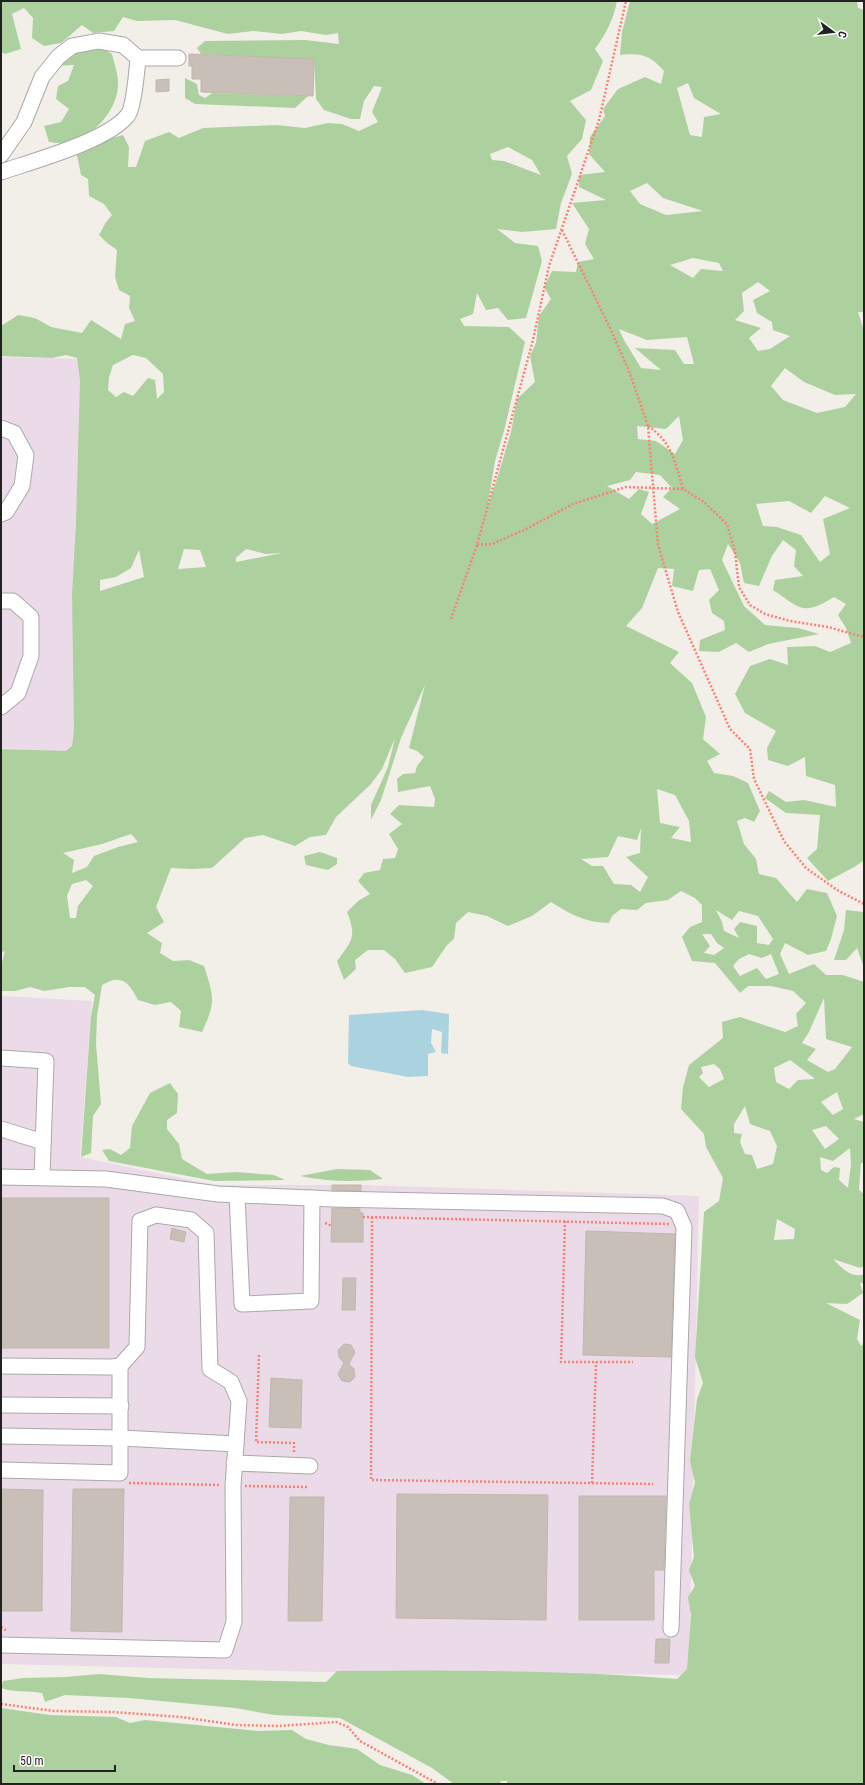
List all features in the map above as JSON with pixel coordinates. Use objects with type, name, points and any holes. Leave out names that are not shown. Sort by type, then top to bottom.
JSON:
[{"type":"lane","points":[[1,155],[24,122],[42,77],[58,57],[72,46],[99,41],[124,45],[138,58],[178,58]]},
{"type":"lane","points":[[1,172],[83,143],[114,128],[129,114],[138,58]]},
{"type":"lane","points":[[1,428],[14,433],[26,456],[22,486],[6,512],[1,514]]},
{"type":"lane","points":[[1,601],[13,601],[31,617],[31,656],[18,693],[1,707]]},
{"type":"lane","points":[[1,1058],[46,1061],[42,1178]]},
{"type":"lane","points":[[1,1130],[43,1142]]},
{"type":"lane","points":[[1,1177],[106,1179],[218,1194],[237,1195],[663,1206],[677,1211],[684,1227],[671,1629]]},
{"type":"lane","points":[[237,1195],[242,1304],[311,1301],[312,1198]]},
{"type":"lane","points":[[1,1366],[120,1366],[137,1347],[140,1221],[156,1215],[190,1220],[206,1233],[210,1369],[231,1382],[239,1401],[233,1486],[234,1622],[225,1650],[1,1645]]},
{"type":"lane","points":[[1,1470],[120,1473],[120,1366]]},
{"type":"lane","points":[[1,1405],[121,1406]]},
{"type":"lane","points":[[1,1436],[121,1438],[236,1444]]},
{"type":"lane","points":[[234,1463],[310,1466]]},
{"type":"path","points":[[451,619],[477,545],[533,340],[549,266],[599,120],[626,1]]},
{"type":"path","points":[[562,230],[610,328],[629,371],[648,426],[658,545],[678,612],[730,729],[750,749],[754,779],[784,841],[806,868],[837,890],[864,904]]},
{"type":"path","points":[[648,426],[660,434],[673,454],[683,489]]},
{"type":"path","points":[[477,545],[492,544],[524,530],[573,504],[626,487],[683,489],[704,502],[727,524],[735,552],[739,587],[750,605],[765,614],[790,621],[828,627],[864,637]]},
{"type":"path","points":[[363,1217],[673,1224]]},
{"type":"path","points":[[372,1217],[371,1480],[653,1484]]},
{"type":"path","points":[[565,1221],[562,1362],[633,1362]]},
{"type":"path","points":[[259,1355],[256,1442],[294,1443],[293,1487]]},
{"type":"path","points":[[592,1483],[596,1362]]},
{"type":"path","points":[[127,1483],[307,1487]]},
{"type":"path","points":[[1,1704],[54,1711],[113,1712],[181,1717],[236,1725],[279,1726],[336,1722],[348,1727],[360,1741],[438,1784]]},
{"type":"shaded area","points":[[1,357],[81,359],[75,753],[1,748]]},
{"type":"shaded area","points":[[1,996],[92,1001],[80,1157],[215,1185],[361,1185],[699,1196],[689,1675],[322,1672],[1,1664]]},
{"type":"green space","points":[[1,1],[617,1],[609,26],[595,49],[603,61],[591,90],[570,101],[586,120],[582,139],[567,156],[572,174],[561,203],[556,229],[522,232],[497,229],[515,243],[538,246],[542,261],[526,318],[508,320],[498,308],[486,310],[477,293],[473,314],[460,319],[464,326],[509,327],[525,342],[504,431],[495,461],[488,504],[511,432],[517,399],[535,382],[530,356],[536,343],[539,316],[551,299],[544,287],[552,271],[576,272],[578,262],[594,259],[585,244],[589,229],[572,203],[606,200],[579,187],[579,175],[605,172],[589,154],[590,137],[605,116],[603,109],[618,89],[645,77],[661,84],[664,71],[654,61],[645,56],[634,54],[620,55],[622,32],[630,1],[857,1],[858,8],[864,10],[864,312],[858,312],[864,331],[864,860],[828,881],[807,858],[817,849],[820,815],[786,813],[765,798],[769,791],[786,802],[804,800],[836,807],[835,785],[806,776],[805,757],[788,766],[768,760],[767,748],[776,731],[745,713],[735,694],[750,666],[770,659],[788,665],[787,647],[815,646],[830,652],[851,643],[846,628],[838,615],[846,604],[834,597],[815,607],[802,608],[796,606],[773,590],[775,580],[803,576],[794,566],[796,550],[783,540],[772,556],[759,586],[744,583],[740,563],[728,544],[722,560],[744,606],[765,625],[798,628],[819,634],[768,644],[749,652],[736,643],[719,652],[699,651],[700,640],[725,630],[724,621],[712,613],[709,600],[719,590],[710,569],[699,570],[693,591],[672,586],[674,569],[658,568],[642,608],[626,626],[679,652],[670,663],[692,683],[706,717],[703,739],[720,754],[707,761],[714,773],[733,776],[748,783],[760,811],[754,822],[745,818],[737,821],[744,844],[756,859],[759,874],[776,878],[797,902],[807,889],[827,893],[837,916],[826,951],[808,955],[785,943],[780,954],[789,974],[814,964],[826,975],[843,975],[864,982],[864,1114],[854,1119],[864,1122],[864,1163],[861,1163],[859,1190],[864,1194],[864,1266],[860,1268],[833,1259],[843,1269],[851,1274],[864,1274],[864,1283],[860,1283],[863,1293],[847,1304],[826,1303],[860,1320],[857,1339],[861,1346],[864,1343],[864,1784],[507,1784],[507,1781],[501,1781],[500,1784],[454,1784],[432,1768],[340,1718],[274,1715],[235,1708],[129,1698],[65,1695],[45,1702],[42,1693],[1,1688],[3,1681],[23,1678],[65,1677],[99,1674],[148,1678],[326,1682],[337,1671],[464,1671],[550,1672],[677,1679],[687,1669],[691,1615],[688,1597],[695,1586],[689,1570],[694,1557],[689,1504],[695,1483],[690,1461],[697,1399],[703,1383],[695,1357],[704,1212],[719,1201],[723,1178],[706,1147],[704,1134],[681,1109],[683,1087],[689,1065],[723,1038],[722,1022],[740,1017],[785,1032],[798,1026],[796,1014],[806,1003],[793,991],[771,986],[748,986],[740,993],[715,963],[692,961],[682,937],[690,927],[702,922],[702,905],[695,898],[681,891],[668,900],[646,903],[637,910],[621,909],[612,916],[609,923],[586,920],[551,902],[532,916],[508,926],[487,916],[468,912],[456,923],[454,939],[447,945],[432,967],[405,973],[395,959],[384,950],[368,950],[355,960],[356,969],[344,980],[337,961],[351,938],[352,927],[347,912],[358,901],[370,894],[358,881],[364,873],[380,870],[383,859],[395,858],[398,849],[389,834],[402,824],[390,814],[399,805],[434,807],[435,799],[430,786],[398,792],[397,779],[403,774],[415,773],[417,766],[424,757],[417,751],[409,748],[425,685],[401,738],[381,800],[371,820],[371,805],[388,767],[395,738],[382,769],[371,784],[336,817],[326,835],[310,837],[295,846],[263,835],[245,838],[212,868],[171,868],[156,907],[164,922],[147,933],[162,943],[160,953],[173,961],[189,960],[204,966],[210,985],[212,999],[210,1013],[202,1032],[179,1027],[181,1011],[171,1002],[155,1005],[138,1000],[128,985],[120,980],[115,980],[102,985],[97,1016],[96,1044],[101,1104],[93,1116],[91,1153],[81,1157],[91,1016],[95,995],[85,987],[69,987],[44,991],[30,987],[15,991],[1,991],[1,966],[5,951],[1,953],[1,749],[66,751],[72,746],[74,730],[72,595],[76,523],[80,380],[77,358],[66,355],[52,358],[1,356],[1,326],[18,315],[35,318],[51,327],[82,333],[91,320],[121,339],[125,324],[135,321],[129,308],[130,296],[119,290],[115,277],[117,250],[99,235],[106,222],[112,215],[104,204],[89,196],[88,179],[81,175],[77,155],[94,143],[123,135],[129,147],[128,167],[136,167],[145,141],[169,132],[179,138],[203,128],[276,125],[305,128],[328,123],[342,124],[359,131],[378,122],[372,112],[382,87],[374,86],[364,101],[360,119],[351,119],[324,110],[316,99],[314,60],[201,54],[197,48],[205,41],[305,40],[339,44],[338,33],[326,35],[301,31],[282,34],[253,31],[228,34],[175,20],[137,21],[123,17],[114,31],[93,33],[82,25],[61,43],[44,46],[32,38],[33,18],[24,8],[12,14],[21,49],[5,54],[1,52]],"holes":[[[688,83],[694,98],[721,114],[704,117],[702,137],[690,135],[677,88]],[[508,147],[532,160],[541,175],[504,161],[492,160],[490,154]],[[647,183],[663,198],[703,211],[666,215],[640,204],[630,191]],[[693,258],[719,263],[723,271],[701,269],[693,278],[670,265]],[[758,282],[770,291],[753,300],[757,313],[772,322],[773,330],[790,336],[770,349],[758,351],[749,338],[761,328],[735,320],[744,311],[742,293]],[[619,329],[647,340],[687,337],[694,364],[684,364],[675,350],[635,348],[661,370],[641,368]],[[133,355],[146,358],[163,374],[164,392],[157,399],[155,380],[148,378],[133,396],[124,392],[116,397],[108,390],[109,377],[113,365]],[[785,368],[804,382],[835,395],[856,394],[845,407],[817,413],[783,400],[771,386]],[[679,416],[683,440],[675,454],[656,441],[638,439],[637,426],[666,429]],[[636,472],[660,475],[672,488],[663,497],[680,509],[652,524],[641,514],[649,492],[639,489],[629,499],[607,486],[630,480]],[[825,496],[850,508],[823,519],[830,554],[820,562],[801,535],[777,527],[763,526],[756,504],[789,501],[811,513]],[[184,549],[200,550],[206,567],[178,569]],[[246,549],[266,554],[282,553],[236,562],[236,558]],[[139,550],[144,577],[100,591],[100,580],[116,577],[131,568]],[[657,789],[675,795],[689,821],[691,842],[671,838],[680,827],[660,823]],[[641,828],[640,853],[626,857],[648,877],[640,892],[631,885],[614,884],[603,866],[592,866],[581,859],[608,857],[618,836],[637,840]],[[131,834],[138,842],[118,847],[94,856],[87,867],[72,873],[74,860],[63,853],[102,844]],[[86,880],[93,886],[78,906],[76,918],[70,918],[67,896],[72,884]],[[716,910],[732,920],[739,911],[758,916],[773,939],[769,945],[757,943],[757,926],[740,922],[734,929],[739,938],[724,931],[722,922]],[[702,934],[711,934],[717,943],[724,948],[714,955],[704,953],[710,946]],[[749,954],[762,958],[771,954],[779,974],[766,979],[757,968],[740,976],[733,966],[739,959]],[[824,998],[826,1039],[852,1047],[835,1069],[828,1072],[807,1060],[816,1049],[802,1043],[809,1032]],[[790,1060],[814,1078],[798,1080],[789,1089],[776,1082],[774,1068]],[[714,1064],[720,1069],[724,1079],[709,1087],[699,1077],[703,1073],[701,1067]],[[837,1092],[843,1109],[833,1115],[821,1102]],[[745,1106],[750,1124],[770,1131],[777,1146],[773,1164],[757,1169],[752,1155],[745,1154],[740,1142],[742,1134],[734,1133],[734,1124]],[[826,1126],[839,1139],[825,1149],[812,1130]],[[850,1148],[851,1164],[848,1188],[839,1180],[840,1168],[834,1167],[827,1173],[821,1170],[820,1157],[833,1161]],[[777,1219],[795,1229],[794,1239],[774,1240]]]},
{"type":"green space","points":[[101,47],[112,54],[117,72],[118,82],[114,103],[102,121],[85,135],[65,143],[49,142],[44,126],[61,122],[69,109],[56,99],[58,86],[68,81],[74,65],[58,66],[63,57],[84,49]]},
{"type":"green space","points":[[185,78],[197,84],[199,95],[205,98],[212,93],[308,96],[295,108],[195,104],[185,98]]},
{"type":"green space","points":[[320,852],[337,858],[337,864],[328,870],[306,865],[304,856]]},
{"type":"green space","points":[[846,910],[864,912],[864,968],[857,948],[846,960],[834,960],[844,930]]},
{"type":"green space","points":[[170,1083],[178,1094],[177,1113],[167,1120],[167,1129],[179,1144],[182,1159],[207,1174],[236,1172],[274,1175],[285,1180],[214,1181],[109,1161],[102,1150],[110,1149],[121,1155],[130,1148],[132,1126],[150,1093]]},
{"type":"green space","points":[[337,1169],[370,1170],[383,1179],[342,1181],[300,1176]]},
{"type":"green space","points":[[1,1708],[50,1715],[116,1717],[130,1723],[145,1720],[258,1731],[292,1730],[306,1739],[329,1745],[357,1749],[380,1765],[412,1775],[426,1784],[1,1784]]},
{"type":"water","points":[[422,1010],[449,1014],[448,1054],[441,1053],[442,1032],[432,1029],[431,1043],[436,1052],[428,1054],[428,1076],[408,1077],[351,1066],[348,1063],[349,1015]]},
{"type":"building","points":[[189,54],[314,59],[313,96],[201,92],[201,79],[192,79],[192,66],[189,66]]},
{"type":"building","points":[[169,79],[169,91],[156,92],[156,80]]},
{"type":"building","points":[[332,1185],[361,1185],[361,1191],[332,1190]]},
{"type":"building","points":[[1,1198],[109,1198],[109,1348],[1,1348]]},
{"type":"building","points":[[332,1208],[360,1209],[360,1213],[363,1213],[363,1242],[331,1242]]},
{"type":"building","points":[[172,1228],[186,1232],[184,1242],[170,1239]]},
{"type":"building","points":[[586,1231],[675,1234],[671,1357],[583,1355]]},
{"type":"building","points":[[343,1278],[356,1278],[355,1310],[342,1310]]},
{"type":"building","points":[[344,1344],[351,1345],[355,1352],[349,1364],[354,1369],[355,1377],[350,1382],[342,1381],[338,1374],[344,1363],[339,1357],[338,1350]]},
{"type":"building","points":[[271,1378],[302,1380],[301,1428],[269,1427]]},
{"type":"building","points":[[1,1489],[43,1490],[42,1611],[1,1611]]},
{"type":"building","points":[[73,1489],[124,1489],[122,1632],[71,1631]]},
{"type":"building","points":[[397,1494],[548,1495],[546,1620],[396,1618]]},
{"type":"building","points":[[579,1496],[666,1496],[664,1570],[654,1570],[654,1620],[579,1620]]},
{"type":"building","points":[[290,1497],[324,1497],[322,1621],[288,1621]]},
{"type":"building","points":[[656,1639],[670,1639],[669,1663],[655,1663]]}]
